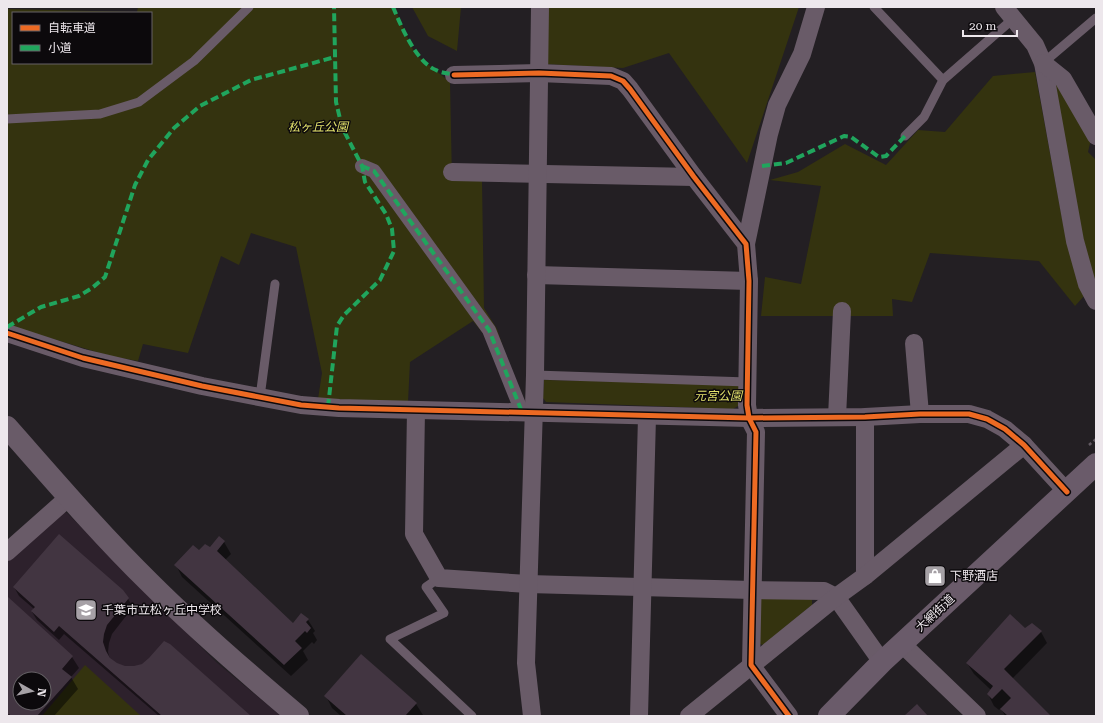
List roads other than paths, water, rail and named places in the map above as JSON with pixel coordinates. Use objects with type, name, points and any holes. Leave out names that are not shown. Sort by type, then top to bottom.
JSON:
[{"type":"main road","name":"大網街道","points":[[829,716],[882,662],[1096,464]]},
{"type":"street","points":[[532,716],[526,663],[528,584],[528,412],[534,375],[540,7]]},
{"type":"street","points":[[789,716],[751,665],[756,432],[749,418],[747,404],[749,281],[746,244],[769,134],[777,105],[802,54],[816,7]]},
{"type":"street","points":[[1009,13],[1035,45],[1043,63],[1075,241],[1087,284],[1096,301]]},
{"type":"street","points":[[1043,63],[1063,79],[1096,136]]},
{"type":"street","points":[[454,75],[539,73],[611,76],[623,81],[746,244]]},
{"type":"street","points":[[362,166],[374,171],[489,330],[528,412]]},
{"type":"street","points":[[452,172],[694,177]]},
{"type":"street","points":[[536,274],[749,281]]},
{"type":"street","points":[[837,417],[842,311]]},
{"type":"street","points":[[7,332],[83,358],[202,386],[301,405],[339,408],[749,418],[969,414],[987,418],[1005,429],[1024,445],[1067,492]]},
{"type":"street","points":[[914,343],[920,414]]},
{"type":"street","points":[[416,410],[414,534],[439,578],[528,584],[824,591],[836,597],[882,662]]},
{"type":"street","points":[[638,716],[647,416]]},
{"type":"street","points":[[864,576],[865,417]]},
{"type":"street","points":[[7,427],[69,497],[149,582],[241,668],[298,716]]},
{"type":"street","points":[[689,716],[864,576],[1024,445]]},
{"type":"street","points":[[7,552],[69,497]]},
{"type":"street","points":[[902,644],[977,716]]},
{"type":"lane","points":[[7,119],[100,114],[139,102],[194,61],[249,7]]},
{"type":"lane","points":[[874,7],[943,80]]},
{"type":"lane","points":[[905,136],[924,117],[943,80],[1009,13]]},
{"type":"lane","points":[[1043,63],[1096,18]]},
{"type":"lane","points":[[260,397],[275,284]]},
{"type":"lane","points":[[534,375],[748,382]]},
{"type":"lane","points":[[439,578],[426,587],[444,613],[390,639],[472,716]]},
{"type":"place","name":"下野酒店","points":[[935,576]]},
{"type":"place","name":"千葉市立松ヶ丘中学校","points":[[86,610]]},
{"type":"park label","name":"松ヶ丘公園","points":[[318,127]]},
{"type":"park label","name":"元宮公園","points":[[718,396]]}]
